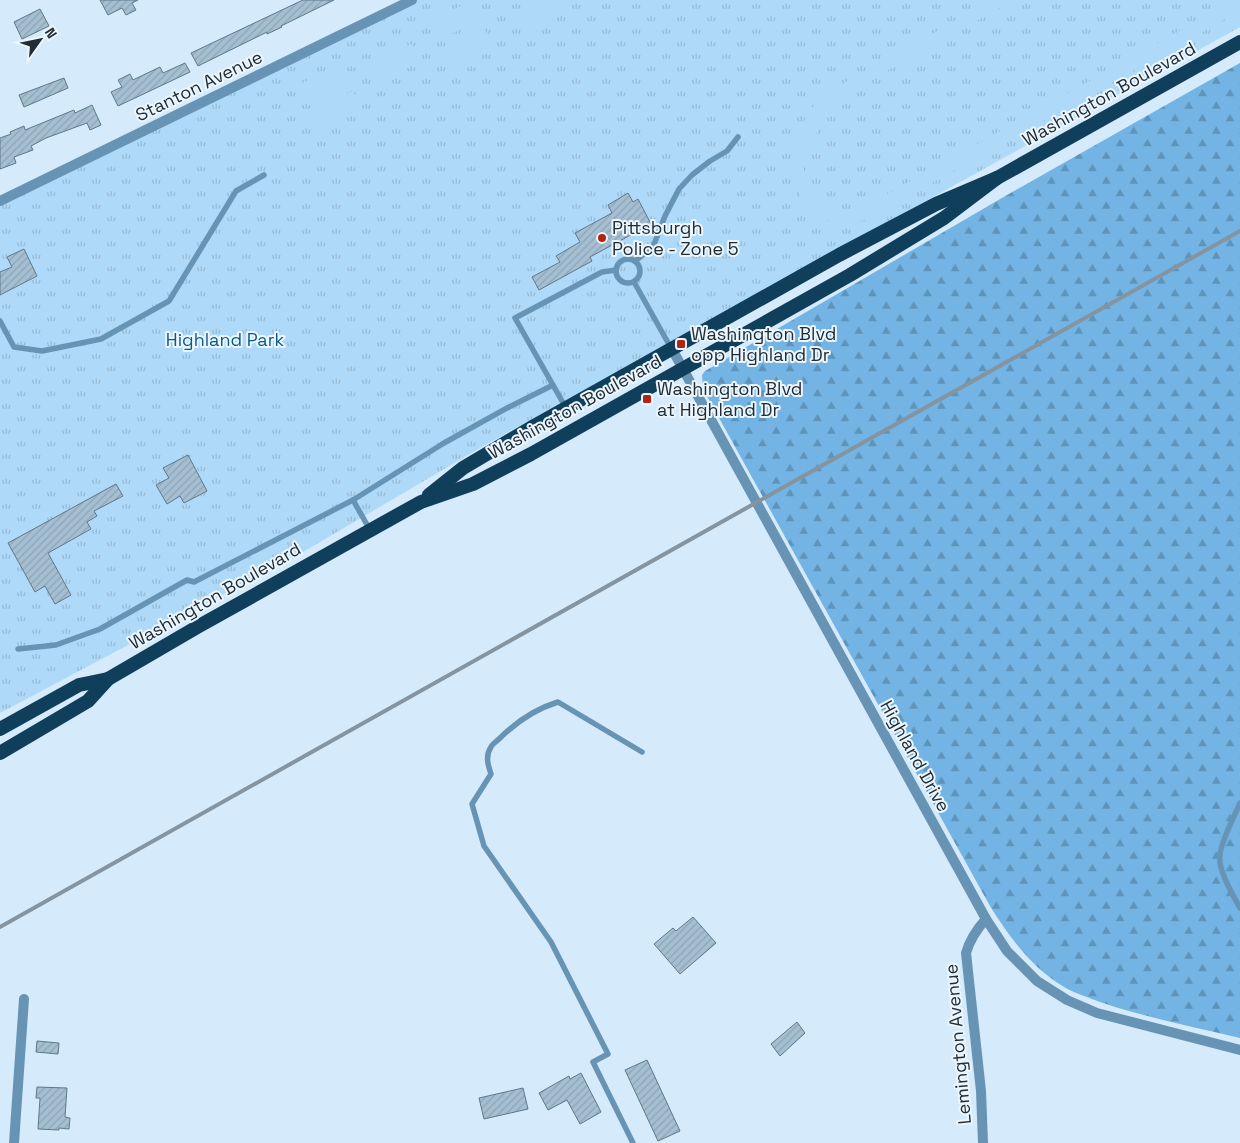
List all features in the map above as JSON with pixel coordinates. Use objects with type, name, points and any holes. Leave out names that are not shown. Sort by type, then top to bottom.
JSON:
[{"type":"highway","name":"Washington Boulevard","points":[[421,502],[463,468],[566,408],[839,255],[936,204],[997,178],[1240,42]]},
{"type":"highway","name":"Washington Boulevard","points":[[0,754],[88,701],[108,679],[199,626],[421,502],[473,484],[530,454],[850,275],[944,218],[997,178]]},
{"type":"highway","name":"Washington Boulevard","points":[[0,729],[79,685],[108,679]]},
{"type":"street","name":"Stanton Avenue","points":[[0,201],[412,0]]},
{"type":"street","name":"Highland Drive","points":[[672,349],[986,919],[1007,951],[1037,980],[1067,1000],[1097,1013],[1240,1050]]},
{"type":"street","name":"Lemington Avenue","points":[[983,1143],[981,1091],[966,952],[976,930],[986,919]]},
{"type":"street","points":[[14,1143],[24,999]]},
{"type":"lane","points":[[635,261],[654,247],[664,216],[679,189],[692,175],[727,151],[738,137]]},
{"type":"lane","points":[[0,321],[14,346],[42,351],[101,339],[169,301],[236,192],[264,175]]},
{"type":"lane","points":[[625,259],[635,261],[640,268],[639,276],[634,282],[623,283],[617,277],[618,263],[625,259]]},
{"type":"lane","points":[[566,408],[515,318],[602,272],[616,270]]},
{"type":"lane","points":[[634,282],[672,349]]},
{"type":"lane","points":[[18,649],[56,644],[100,630],[188,580],[194,582],[353,500],[444,443],[553,384]]},
{"type":"lane","points":[[353,500],[370,530]]},
{"type":"lane","points":[[633,1143],[593,1062],[608,1054],[551,942],[484,846],[472,804],[491,774],[487,762],[490,748],[507,731],[528,715],[558,702],[642,752]]},
{"type":"lane","points":[[1240,803],[1220,856],[1226,884],[1240,908]]},
{"type":"green space","name":"Highland Park","points":[[412,0],[1240,0],[1240,27],[485,445],[303,552],[0,713],[0,201]]},
{"type":"green space","points":[[543,0],[565,0],[570,10],[526,30],[517,12]]},
{"type":"green space","points":[[993,0],[1014,0],[851,91],[836,105],[813,139],[806,158],[805,178],[813,195],[828,207],[837,210],[855,210],[869,204],[1235,0],[1240,0],[1240,11],[865,220],[838,223],[817,215],[803,200],[795,180],[794,157],[799,133],[810,110],[828,92]]},
{"type":"green space","points":[[472,1],[481,20],[438,40],[429,21]]},
{"type":"green space","points":[[484,27],[492,46],[449,66],[441,48]]},
{"type":"green space","points":[[411,44],[420,62],[376,83],[368,64]]},
{"type":"green space","points":[[1240,63],[1240,1038],[1137,1013],[1073,992],[1042,971],[1022,951],[990,906],[703,389],[702,375],[705,371],[1007,195]]},
{"type":"green space","points":[[341,65],[350,84],[307,104],[298,85]]},
{"type":"green space","points":[[353,91],[361,109],[318,130],[310,111]]},
{"type":"building","points":[[100,0],[138,0],[132,3],[136,10],[126,15],[122,8],[108,15]]},
{"type":"building","points":[[303,0],[334,0],[282,27],[267,34],[267,32],[198,66],[191,53]]},
{"type":"building","points":[[40,9],[49,26],[22,39],[14,22]]},
{"type":"building","points":[[185,63],[190,72],[118,106],[111,92],[122,87],[118,80],[130,74],[133,80],[160,67],[163,73]]},
{"type":"building","points":[[64,78],[68,88],[24,107],[19,95]]},
{"type":"building","points":[[92,105],[101,125],[90,130],[87,123],[46,138],[31,146],[33,150],[14,157],[16,163],[0,169],[0,138],[24,126],[25,130],[74,110],[75,113]]},
{"type":"building","name":"Pittsburgh Police - Zone 5","points":[[628,193],[633,202],[638,199],[651,224],[590,257],[592,261],[539,290],[532,277],[560,262],[556,256],[580,242],[575,233],[612,213],[608,205]]},
{"type":"building","points":[[24,249],[37,276],[0,295],[0,272],[12,267],[7,257]]},
{"type":"building","points":[[188,455],[207,491],[184,503],[180,496],[167,504],[156,485],[169,478],[163,468]]},
{"type":"building","points":[[116,484],[123,496],[94,511],[97,516],[87,522],[91,529],[48,553],[71,595],[55,604],[45,586],[35,592],[8,543]]},
{"type":"building","points":[[693,917],[716,943],[680,974],[654,944],[673,928],[676,931]]},
{"type":"building","points":[[797,1022],[805,1033],[780,1056],[771,1044]]},
{"type":"building","points":[[37,1041],[59,1043],[58,1054],[36,1052]]},
{"type":"building","points":[[647,1060],[680,1131],[658,1141],[625,1070]]},
{"type":"building","points":[[581,1073],[601,1112],[580,1124],[567,1100],[548,1110],[539,1093],[569,1076],[570,1079]]},
{"type":"building","points":[[37,1087],[67,1088],[65,1117],[70,1118],[69,1129],[38,1129],[40,1098],[36,1098]]},
{"type":"building","points":[[523,1088],[528,1109],[484,1119],[479,1098]]},
{"type":"railway","points":[[0,927],[1240,231]]},
{"type":"place","name":"Pittsburgh Police - Zone 5","points":[[602,238]]},
{"type":"place","name":"Washington Blvd opp Highland Dr","points":[[681,344]]},
{"type":"place","name":"Washington Blvd at Highland Dr","points":[[647,399]]}]
